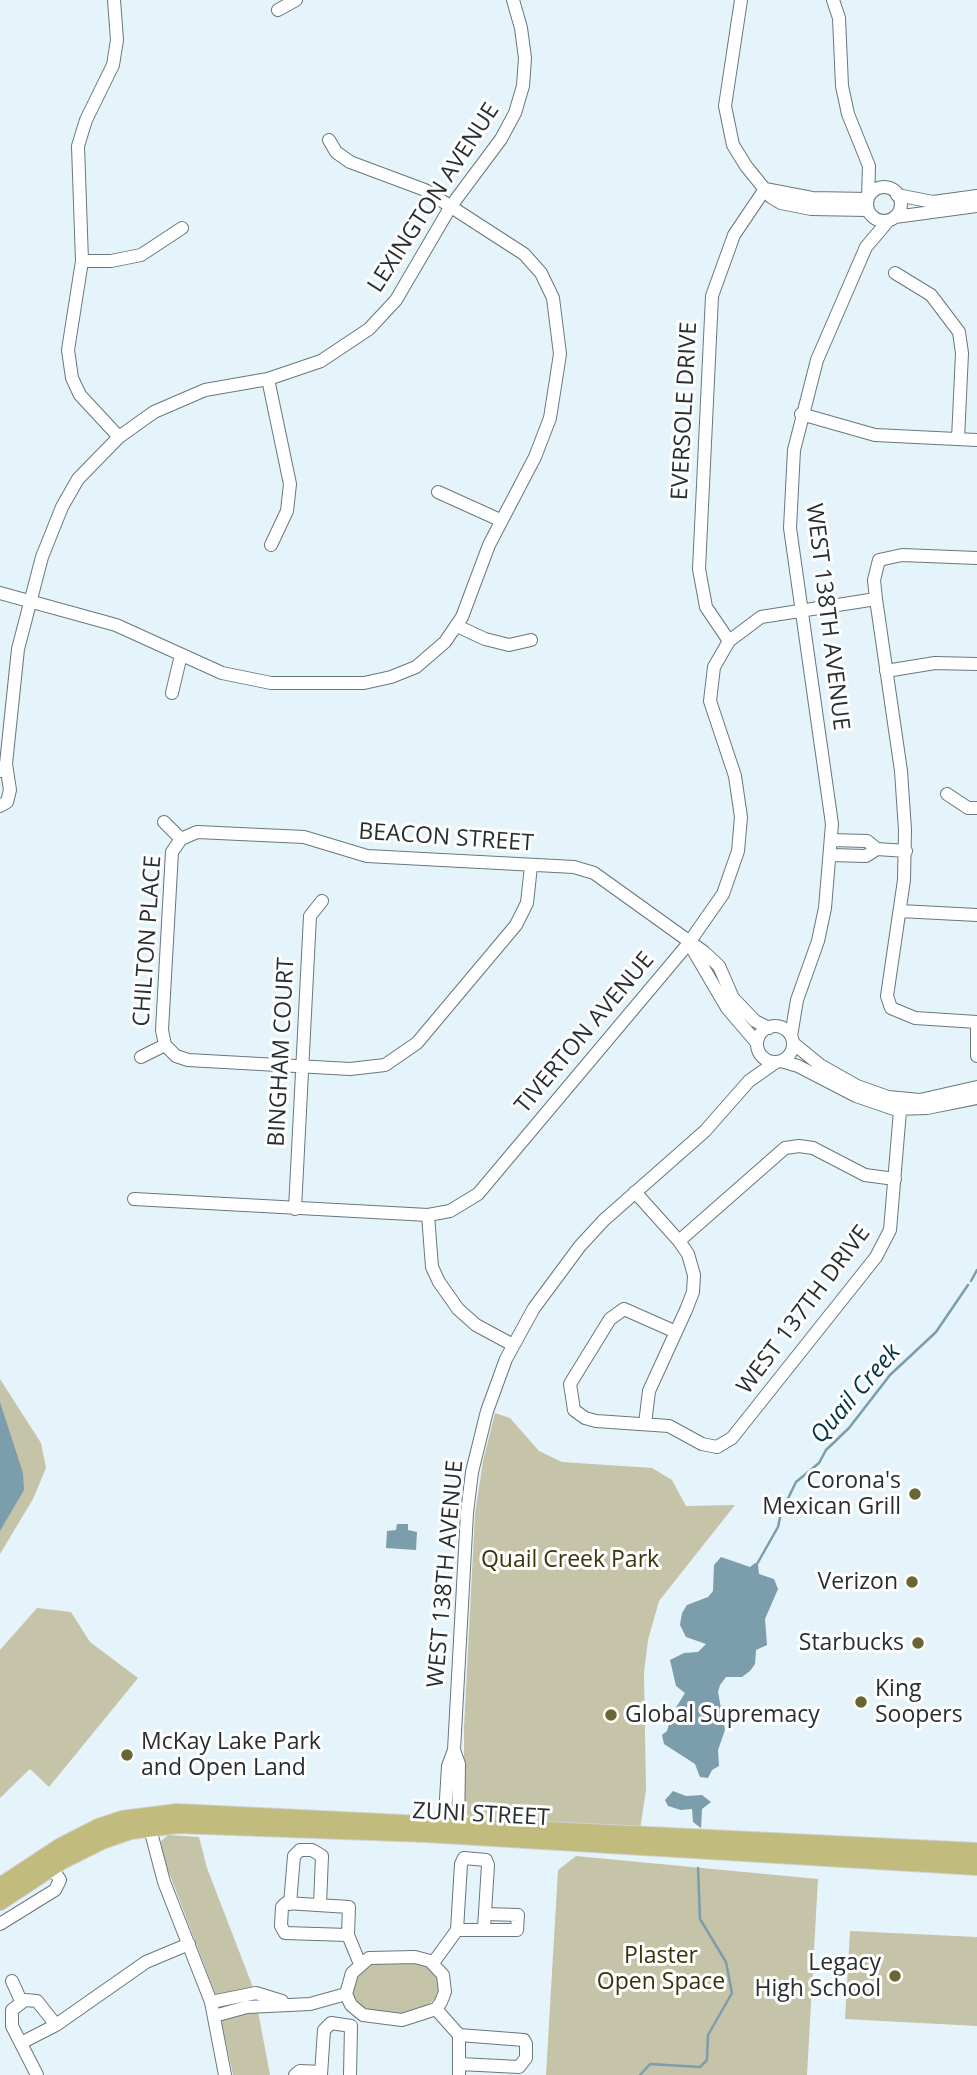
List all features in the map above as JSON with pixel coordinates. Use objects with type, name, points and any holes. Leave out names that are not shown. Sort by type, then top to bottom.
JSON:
[{"type":"main road","name":"ZUNI STREET","points":[[0,1902],[52,1868],[102,1841],[148,1821],[185,1812],[702,1844],[977,1867]]},
{"type":"main road","name":"ZUNI STREET","points":[[0,1886],[79,1836],[122,1819],[148,1821]]},
{"type":"main road","name":"ZUNI STREET","points":[[702,1844],[977,1850]]},
{"type":"street","points":[[114,0],[117,40],[113,65],[86,120],[78,146],[82,261],[69,337],[69,364],[80,395],[119,437]]},
{"type":"street","points":[[278,10],[296,0]]},
{"type":"street","name":"LEXINGTON AVENUE","points":[[0,806],[7,802],[10,790],[3,767],[13,681],[30,603],[42,557],[70,491],[86,468],[119,437],[171,403],[222,386],[268,379],[321,361],[369,329],[404,289],[451,206],[506,132],[521,95],[525,47],[513,0]]},
{"type":"street","points":[[741,0],[725,106],[727,125],[746,166],[765,190],[869,206],[878,220],[977,206]]},
{"type":"street","name":"WEST 138TH AVENUE","points":[[833,0],[839,18],[842,86],[848,114],[869,166],[892,192]]},
{"type":"street","points":[[0,593],[116,625],[222,673],[247,680],[308,684],[364,683],[391,677],[415,667],[438,650],[457,626],[500,520],[535,457],[550,418],[559,364],[557,315],[546,280],[530,260],[451,206],[405,181],[350,162],[339,155],[329,140]]},
{"type":"street","name":"WEST 138TH AVENUE","points":[[866,247],[869,166]]},
{"type":"street","name":"EVERSOLE DRIVE","points":[[729,641],[706,607],[699,569],[712,296],[734,235],[765,190]]},
{"type":"street","points":[[869,206],[874,191],[946,202],[977,196]]},
{"type":"street","points":[[891,219],[900,209],[892,192]]},
{"type":"street","name":"WEST 138TH AVENUE","points":[[792,1039],[797,1000],[818,941],[831,855],[829,795],[790,528],[794,450],[801,414],[817,360],[866,247],[891,219]]},
{"type":"street","points":[[82,261],[111,261],[141,255],[182,228]]},
{"type":"street","points":[[895,273],[931,295],[959,331],[962,353],[958,439]]},
{"type":"street","points":[[268,379],[290,484],[287,510],[271,545]]},
{"type":"street","points":[[801,414],[875,435],[977,440]]},
{"type":"street","points":[[438,492],[500,520]]},
{"type":"street","points":[[977,558],[902,555],[879,560],[874,580],[901,771],[906,851],[900,911],[886,985],[891,1008],[915,1018],[977,1023],[977,1056]]},
{"type":"street","name":"TIVERTON AVENUE","points":[[134,1199],[428,1215],[450,1211],[478,1194],[688,944],[723,894],[740,842],[741,817],[735,776],[710,701],[714,667],[729,641],[761,617],[876,599]]},
{"type":"street","points":[[457,626],[509,645],[531,640]]},
{"type":"street","points":[[172,693],[181,655]]},
{"type":"street","points":[[887,671],[935,663],[977,664]]},
{"type":"street","points":[[947,794],[968,808],[977,808]]},
{"type":"street","name":"CHILTON PLACE","points":[[141,1056],[165,1045],[162,1030],[171,864],[172,852],[181,839],[164,822]]},
{"type":"street","name":"BEACON STREET","points":[[181,839],[197,832],[304,837],[367,856],[574,867],[594,873],[616,886],[688,944],[704,952],[719,966],[733,998],[755,1021],[772,1027]]},
{"type":"street","points":[[831,840],[867,841],[877,849],[906,851]]},
{"type":"street","points":[[831,855],[866,856],[877,849]]},
{"type":"street","points":[[165,1045],[176,1056],[188,1060],[370,1069],[385,1065],[417,1044],[516,925],[527,903],[531,866]]},
{"type":"street","name":"BINGHAM COURT","points":[[295,1209],[310,916],[322,901]]},
{"type":"street","points":[[900,911],[977,915]]},
{"type":"street","name":"BEACON STREET","points":[[688,944],[727,1008],[758,1045]]},
{"type":"street","name":"WEST 138TH AVENUE","points":[[772,1027],[797,1000]]},
{"type":"street","points":[[977,1087],[900,1104],[857,1086],[805,1056],[784,1029],[772,1027],[761,1034],[758,1045],[762,1056],[798,1066],[856,1096],[900,1104],[977,1098]]},
{"type":"street","points":[[779,1062],[790,1054],[792,1039]]},
{"type":"street","name":"WEST 138TH AVENUE","points":[[749,1081],[758,1045]]},
{"type":"street","name":"WEST 138TH AVENUE","points":[[451,1830],[459,1764],[454,1750],[472,1472],[489,1403],[513,1345],[534,1308],[566,1263],[604,1220],[705,1131],[749,1081],[779,1062]]},
{"type":"street","name":"WEST 137TH DRIVE","points":[[645,1424],[678,1428],[702,1444],[717,1447],[732,1438],[876,1257],[890,1230],[900,1104]]},
{"type":"street","points":[[679,1241],[785,1148],[813,1148],[865,1175],[895,1179]]},
{"type":"street","points":[[635,1192],[679,1241],[692,1264],[694,1283],[676,1332],[649,1391],[645,1424],[596,1421],[574,1410],[570,1384],[610,1319],[624,1309],[676,1332]]},
{"type":"street","points":[[428,1215],[432,1267],[439,1282],[476,1325],[513,1345]]},
{"type":"street","points":[[148,1821],[164,1882],[211,2002],[225,2075]]},
{"type":"street","points":[[290,1903],[294,1856],[300,1850],[312,1850],[322,1856],[320,1905]]},
{"type":"street","points":[[433,1963],[457,1930],[461,1864],[464,1858],[486,1860],[488,1865],[484,1928]]},
{"type":"street","points":[[0,1924],[55,1890],[60,1880],[52,1868]]},
{"type":"street","points":[[348,1935],[285,1933],[281,1926],[282,1907],[290,1903],[349,1907],[348,1935],[360,1964]]},
{"type":"street","points":[[457,1930],[517,1930],[518,1915],[485,1914]]},
{"type":"street","points":[[21,2043],[56,2025],[136,1968],[189,1944]]},
{"type":"street","points":[[415,1957],[440,1968],[445,1992],[436,2009],[414,2018],[382,2019],[359,2012],[346,1994],[352,1973],[360,1964],[376,1958],[415,1957]]},
{"type":"street","points":[[12,1981],[21,2001]]},
{"type":"street","points":[[211,2002],[256,1993],[289,2003]]},
{"type":"street","points":[[215,2016],[247,2007],[310,2004],[346,1994]]},
{"type":"street","points":[[21,2001],[37,2001],[56,2025]]},
{"type":"street","points":[[21,2001],[11,2017],[37,2075]]},
{"type":"street","points":[[436,2009],[459,2035],[460,2070],[519,2067],[526,2058],[524,2040],[459,2035]]},
{"type":"street","points":[[295,2075],[300,2071],[321,2074],[326,2025],[348,2024],[352,2031],[350,2075]]},
{"type":"green space","points":[[0,1379],[41,1443],[46,1468],[33,1499],[0,1554]]},
{"type":"green space","name":"Quail Creek Park","points":[[495,1413],[510,1418],[539,1451],[562,1462],[652,1468],[672,1480],[686,1506],[735,1505],[659,1601],[648,1640],[644,1673],[646,1790],[640,1830],[470,1820],[464,1808],[464,1727],[475,1514],[483,1461]]},
{"type":"green space","points":[[37,1608],[71,1612],[90,1642],[138,1678],[49,1787],[30,1769],[0,1798],[0,1650]]},
{"type":"green space","points":[[168,1835],[199,1837],[207,1868],[254,1990],[270,2075],[233,2075],[215,1993],[163,1857],[161,1841]]},
{"type":"green space","name":"Plaster Open Space","points":[[576,1856],[818,1879],[807,2075],[546,2075],[558,1870]]},
{"type":"green space","points":[[850,1931],[977,1937],[977,2026],[845,2019]]},
{"type":"green space","points":[[369,1964],[426,1964],[438,1977],[440,1985],[436,1998],[423,2009],[401,2015],[364,2009],[356,2003],[352,1993],[355,1975]]},
{"type":"water","points":[[0,1402],[23,1473],[24,1490],[0,1531]]},
{"type":"water","points":[[397,1524],[408,1524],[408,1530],[417,1532],[416,1550],[386,1548],[387,1531],[396,1530]]},
{"type":"water","points":[[721,1557],[750,1567],[755,1563],[758,1565],[759,1574],[774,1579],[778,1589],[765,1619],[767,1645],[756,1650],[755,1664],[750,1671],[742,1677],[726,1677],[720,1685],[718,1692],[725,1730],[718,1750],[719,1766],[712,1770],[708,1778],[700,1777],[695,1764],[664,1744],[662,1735],[667,1731],[672,1714],[685,1693],[676,1686],[670,1660],[684,1653],[698,1652],[706,1644],[686,1637],[680,1625],[682,1613],[687,1605],[708,1597],[713,1591],[714,1565]]},
{"type":"water","points":[[673,1791],[686,1796],[702,1795],[711,1802],[702,1809],[701,1828],[693,1822],[692,1809],[681,1810],[668,1806],[665,1800]]},
{"type":"waterway","name":"Quail Creek","points":[[971,1281],[977,1270]]},
{"type":"waterway","name":"Quail Creek","points":[[757,1564],[778,1527],[781,1513],[796,1482],[819,1463],[826,1450],[849,1428],[890,1375],[936,1332],[968,1285]]},
{"type":"waterway","name":"Quail Creek","points":[[640,2075],[650,2064],[700,2067],[707,2060],[708,2035],[732,1993],[726,1962],[700,1919],[698,1868]]},
{"type":"place","name":"Corona's Mexican Grill","points":[[915,1494]]},
{"type":"place","name":"Verizon","points":[[912,1582]]},
{"type":"place","name":"Starbucks","points":[[918,1643]]},
{"type":"place","name":"King Soopers","points":[[861,1702]]},
{"type":"place","name":"Global Supremacy","points":[[611,1715]]},
{"type":"place","name":"McKay Lake Park and Open Land","points":[[127,1755]]},
{"type":"place","name":"Legacy High School","points":[[895,1976]]}]
